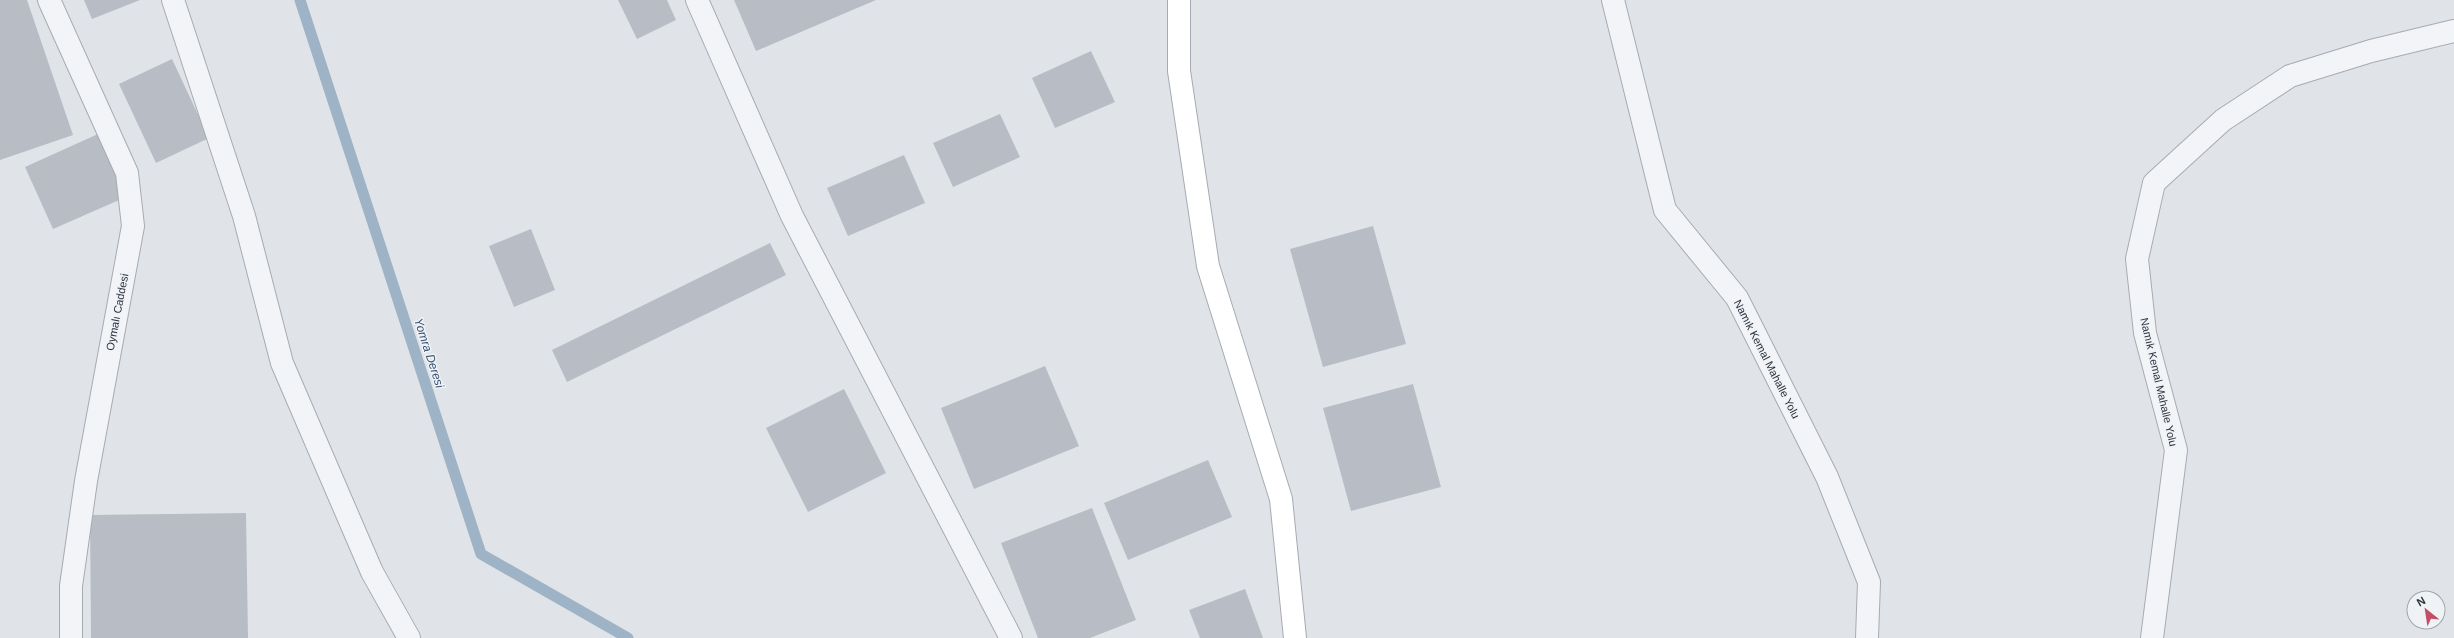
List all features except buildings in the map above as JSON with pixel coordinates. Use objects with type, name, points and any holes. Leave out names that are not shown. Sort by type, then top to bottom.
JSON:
[{"type":"main road","points":[[1179,0],[1179,71],[1208,266],[1281,499],[1295,638]]},
{"type":"street","name":"Oymalı Caddesi","points":[[49,0],[127,173],[133,226],[86,481],[71,586],[71,638]]},
{"type":"street","points":[[173,0],[244,216],[282,363],[372,572],[409,638]]},
{"type":"street","points":[[697,0],[792,216],[1012,638]]},
{"type":"street","name":"Namık Kemal Mahalle Yolu","points":[[1613,0],[1665,210],[1736,298],[1827,477],[1869,582],[1867,638]]},
{"type":"street","name":"Namık Kemal Mahalle Yolu","points":[[2152,638],[2176,450],[2145,333],[2137,259],[2154,183],[2223,120],[2290,76],[2370,51],[2454,31]]},
{"type":"waterway","name":"Yomra Deresi","points":[[300,0],[481,554],[628,638]]}]
